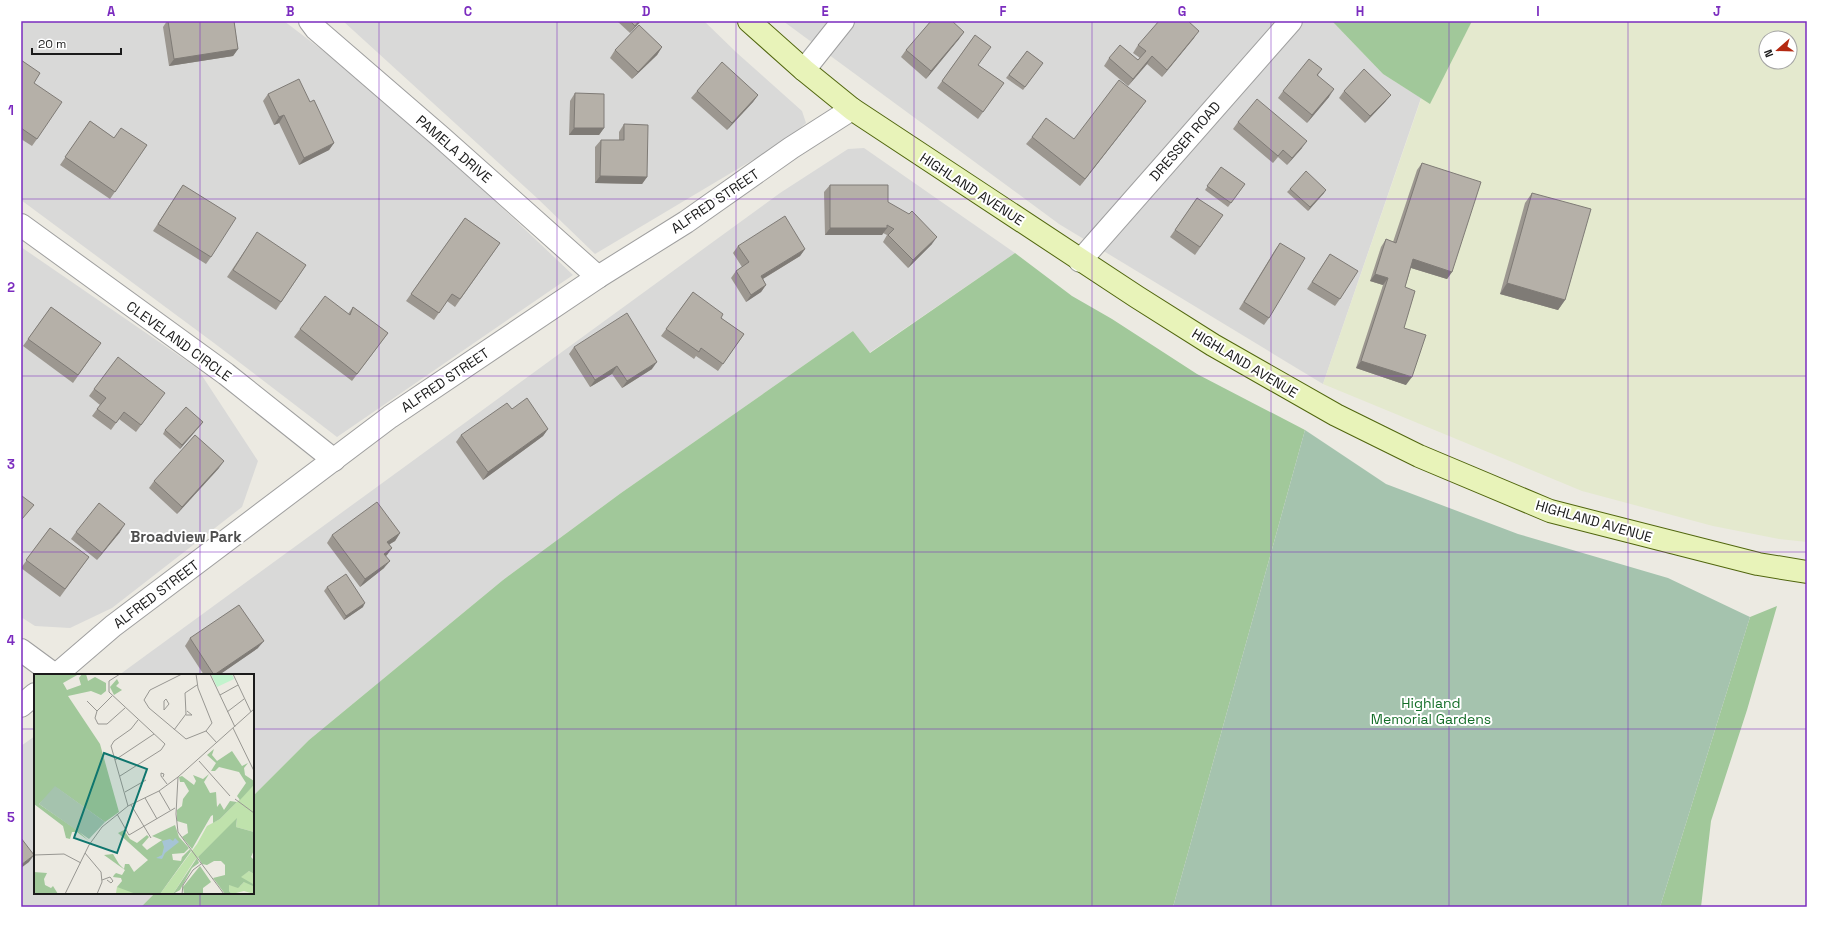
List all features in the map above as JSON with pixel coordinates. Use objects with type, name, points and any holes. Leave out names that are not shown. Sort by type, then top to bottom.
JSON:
[{"type":"street","name":"PAMELA DRIVE","points":[[310,21],[316,29],[598,276]]},
{"type":"street","name":"HIGHLAND AVENUE","points":[[749,21],[804,70],[852,109],[1080,261],[1212,345],[1313,403],[1419,456],[1499,491],[1550,511],[1758,564],[1807,572]]},
{"type":"street","points":[[804,70],[843,21]]},
{"type":"street","name":"DRESSER ROAD","points":[[1080,261],[1291,21]]},
{"type":"street","name":"ALFRED STREET","points":[[57,674],[113,626],[390,417],[598,276],[686,222],[791,148],[852,109]]},
{"type":"street","name":"CLEVELAND CIRCLE","points":[[21,225],[226,374],[334,460]]},
{"type":"street","points":[[21,650],[55,674]]},
{"type":"street","points":[[21,706],[34,695]]},
{"type":"shaded area","points":[[21,21],[284,21],[326,53],[453,161],[573,275],[337,437],[214,343],[21,200]]},
{"type":"shaded area","points":[[343,21],[704,21],[737,53],[802,111],[806,123],[788,139],[595,254],[537,198]]},
{"type":"shaded area","points":[[783,21],[1332,21],[1383,74],[1421,98],[1323,384],[1059,224]]},
{"type":"shaded area","points":[[864,148],[1015,253],[869,353],[853,331],[621,493],[503,580],[309,740],[254,795],[254,674],[120,674],[780,193],[848,149]]},
{"type":"shaded area","points":[[21,247],[197,368],[258,461],[242,507],[112,608],[70,628],[35,626],[21,617]]},
{"type":"shaded area","points":[[34,737],[34,894],[154,894],[141,907],[21,907],[21,746]]},
{"type":"green space","points":[[1332,21],[1472,21],[1430,104],[1383,74]]},
{"type":"green space","points":[[1448,21],[1807,21],[1807,542],[1779,539],[1713,526],[1582,491],[1323,384]]},
{"type":"green space","points":[[1015,253],[1072,296],[1112,319],[1197,374],[1305,430],[1173,907],[141,907],[154,894],[254,894],[254,795],[309,740],[503,580],[621,493],[853,331],[870,353]]},
{"type":"green space","name":"Highland Memorial Gardens","points":[[1305,430],[1386,484],[1518,534],[1668,578],[1750,617],[1660,907],[1173,907]]},
{"type":"green space","points":[[1777,606],[1747,710],[1711,821],[1701,907],[1660,907],[1750,617]]},
{"type":"building","points":[[168,21],[234,21],[238,49],[174,59]]},
{"type":"building","points":[[630,21],[639,21],[635,26]]},
{"type":"building","points":[[931,21],[952,21],[964,32],[931,71],[906,50]]},
{"type":"building","points":[[1159,21],[1188,21],[1199,31],[1167,70],[1152,56],[1133,79],[1109,58],[1120,45],[1138,60],[1146,51],[1138,45]]},
{"type":"building","points":[[639,25],[662,47],[638,72],[615,50]]},
{"type":"building","points":[[975,35],[991,47],[978,65],[1004,83],[983,112],[942,81]]},
{"type":"building","points":[[1027,51],[1043,63],[1025,87],[1009,75]]},
{"type":"building","points":[[1309,59],[1322,69],[1317,75],[1334,89],[1312,115],[1283,91]]},
{"type":"building","points":[[21,60],[40,73],[34,83],[62,102],[37,139],[21,128]]},
{"type":"building","points":[[722,62],[758,95],[732,123],[697,91]]},
{"type":"building","points":[[1364,69],[1391,95],[1370,116],[1344,91]]},
{"type":"building","points":[[299,79],[310,102],[314,100],[334,143],[304,158],[284,115],[279,117],[268,94]]},
{"type":"building","points":[[1119,80],[1146,101],[1085,179],[1032,137],[1046,118],[1074,139]]},
{"type":"building","points":[[575,93],[604,94],[604,128],[574,128]]},
{"type":"building","points":[[1257,99],[1307,141],[1292,158],[1283,150],[1278,156],[1238,122]]},
{"type":"building","points":[[90,121],[114,138],[121,128],[147,145],[115,192],[65,157]]},
{"type":"building","points":[[624,124],[648,125],[647,177],[600,176],[601,140],[624,140]]},
{"type":"building","points":[[1422,163],[1481,182],[1452,272],[1413,259],[1405,287],[1415,291],[1404,328],[1426,335],[1412,377],[1361,361],[1388,278],[1375,274],[1386,239],[1396,243]]},
{"type":"building","points":[[1221,167],[1245,184],[1231,203],[1207,186]]},
{"type":"building","points":[[1306,171],[1326,190],[1310,207],[1290,189]]},
{"type":"building","points":[[183,185],[236,218],[211,257],[158,224]]},
{"type":"building","points":[[830,185],[888,185],[888,202],[909,214],[912,211],[937,237],[913,260],[888,235],[894,229],[887,225],[887,228],[830,228]]},
{"type":"building","points":[[1532,193],[1591,209],[1565,300],[1507,283]]},
{"type":"building","points":[[1197,198],[1223,215],[1200,247],[1175,230]]},
{"type":"building","points":[[785,216],[805,249],[761,276],[766,285],[751,295],[736,271],[749,262],[738,246]]},
{"type":"building","points":[[465,218],[500,243],[460,299],[452,294],[439,313],[411,294]]},
{"type":"building","points":[[257,232],[306,265],[281,302],[233,270]]},
{"type":"building","points":[[1280,243],[1305,258],[1269,318],[1244,302]]},
{"type":"building","points":[[1330,254],[1358,271],[1340,299],[1312,282]]},
{"type":"building","points":[[693,292],[723,314],[721,318],[744,334],[723,364],[701,348],[699,352],[666,329]]},
{"type":"building","points":[[325,296],[350,315],[353,307],[388,333],[357,374],[300,329]]},
{"type":"building","points":[[51,307],[101,343],[78,375],[28,339]]},
{"type":"building","points":[[627,313],[657,362],[627,381],[617,366],[595,380],[574,347]]},
{"type":"building","points":[[118,357],[165,393],[141,425],[124,412],[116,423],[97,409],[106,398],[94,389]]},
{"type":"building","points":[[527,398],[548,429],[488,472],[461,435],[507,403],[512,409]]},
{"type":"building","points":[[186,407],[203,422],[182,445],[165,430]]},
{"type":"building","points":[[195,435],[224,461],[182,507],[154,481]]},
{"type":"building","points":[[22,496],[34,505],[22,519],[21,498]]},
{"type":"building","points":[[377,502],[400,533],[387,542],[392,548],[384,554],[390,561],[365,579],[332,535]]},
{"type":"building","points":[[99,503],[125,524],[102,553],[76,532]]},
{"type":"building","points":[[50,528],[89,557],[65,589],[26,560]]},
{"type":"building","points":[[346,574],[365,603],[346,616],[327,587]]},
{"type":"building","points":[[239,605],[264,641],[213,674],[190,638]]},
{"type":"building","points":[[21,838],[34,855],[21,865]]},
{"type":"district","name":"Broadview Park","points":[[186,537]]}]
